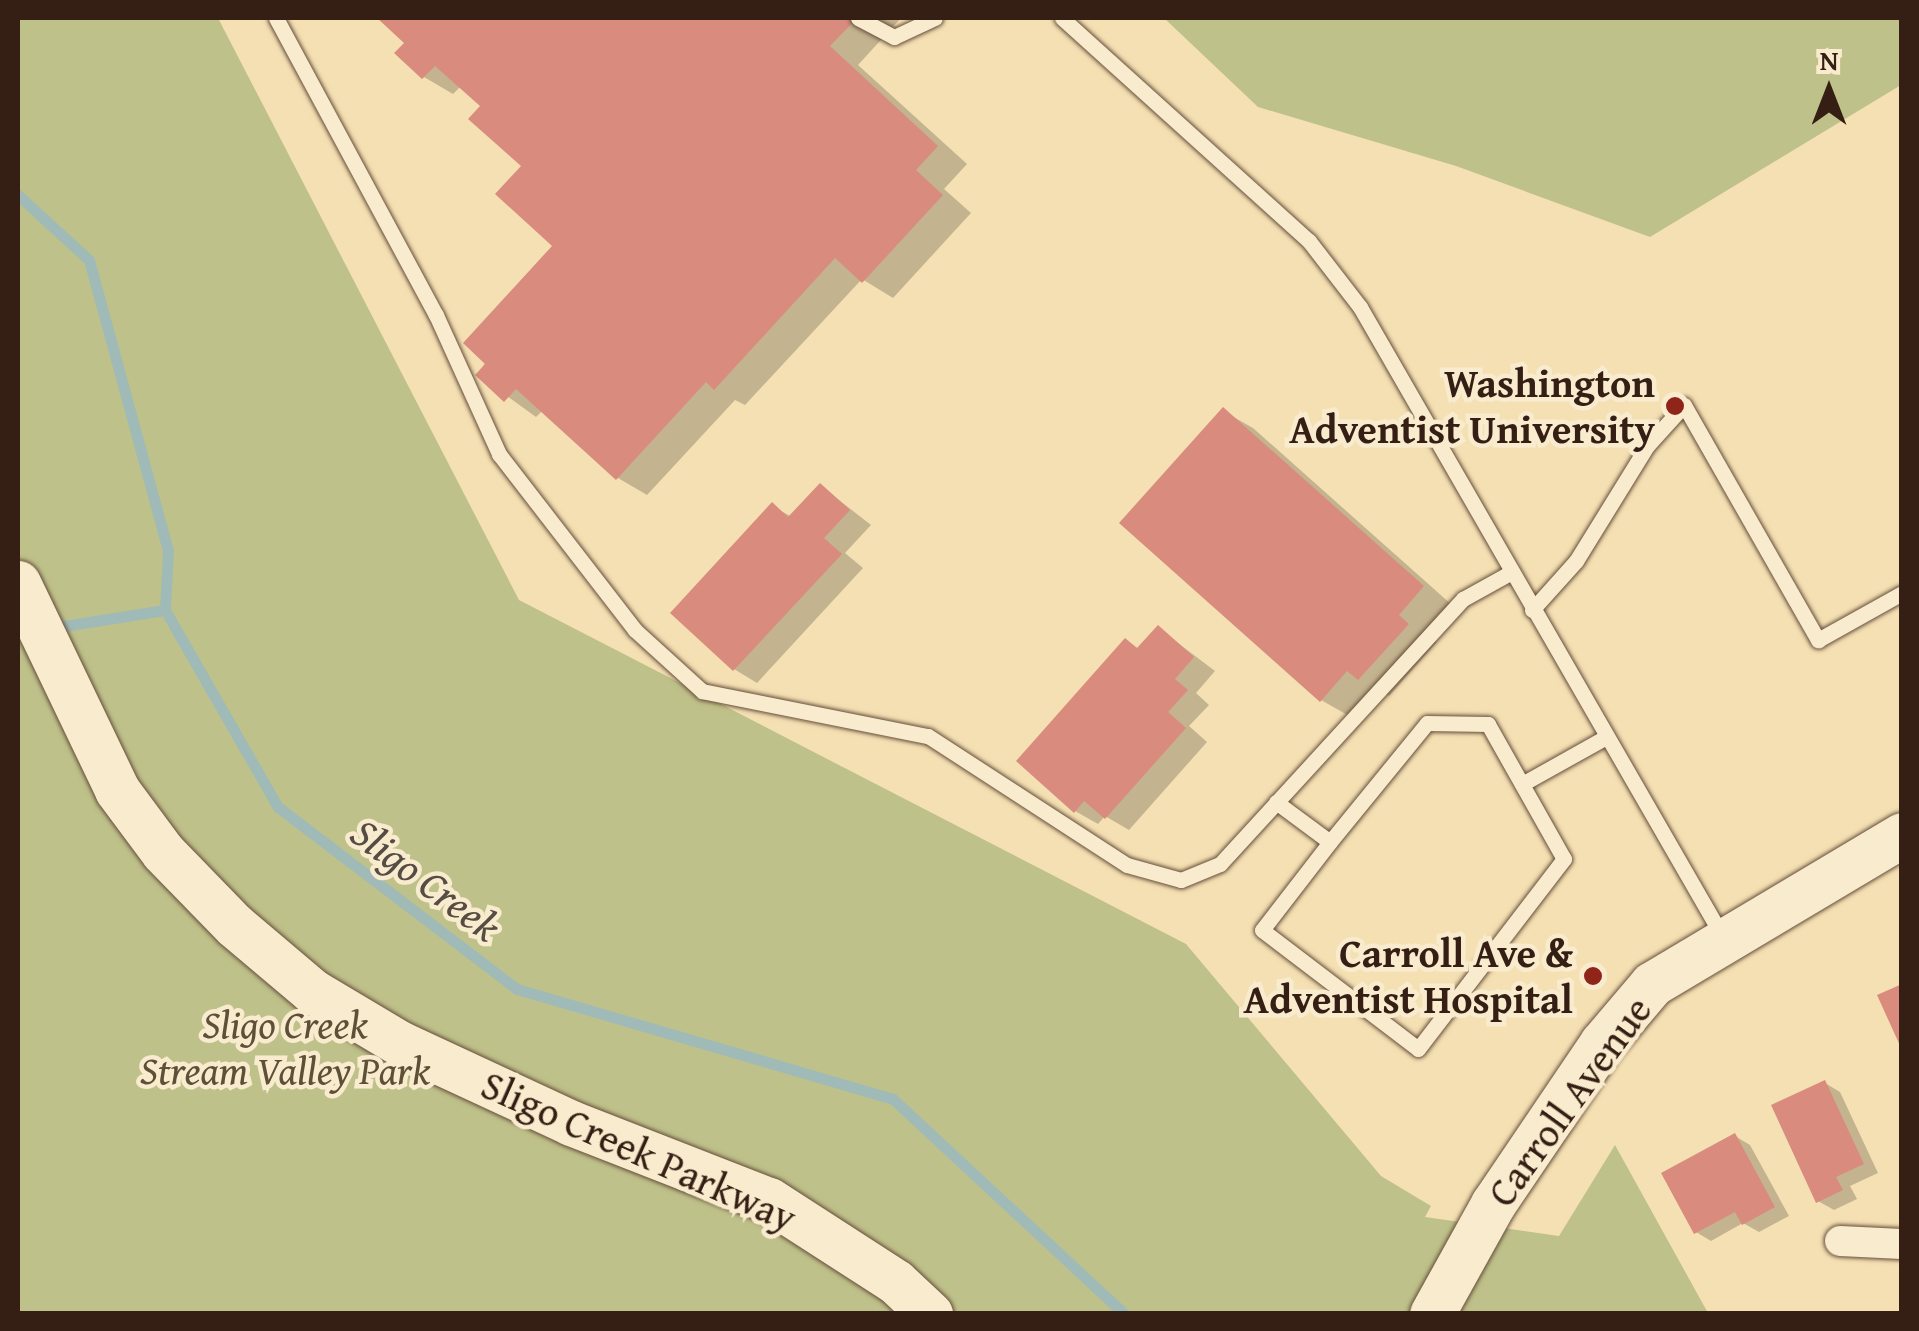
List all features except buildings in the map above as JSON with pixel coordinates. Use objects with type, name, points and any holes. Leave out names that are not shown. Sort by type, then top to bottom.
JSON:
[{"type":"street","name":"Sligo Creek Parkway","points":[[18,583],[60,684],[117,790],[163,852],[234,925],[312,991],[401,1044],[554,1115],[770,1200],[896,1282],[930,1314]]},
{"type":"street","name":"Carroll Avenue","points":[[1432,1314],[1493,1204],[1602,1044],[1652,984],[1902,836]]},
{"type":"street","points":[[1840,1241],[1902,1244]]},
{"type":"lane","points":[[276,18],[436,315],[499,454],[634,630],[702,691],[928,736],[1127,865],[1181,880],[1220,864],[1463,599],[1510,573]]},
{"type":"lane","points":[[858,18],[894,38],[936,18]]},
{"type":"lane","points":[[1062,18],[1310,241],[1360,307],[1510,573],[1727,942]]},
{"type":"lane","points":[[1532,610],[1576,561],[1648,446],[1684,406],[1818,640],[1902,593]]},
{"type":"lane","points":[[1427,723],[1488,724],[1564,859],[1418,1048],[1262,930],[1330,842],[1427,723]]},
{"type":"lane","points":[[1522,784],[1606,737]]},
{"type":"lane","points":[[1276,802],[1330,842]]},
{"type":"green space","name":"Sligo Creek Stream Valley Park","points":[[18,18],[218,18],[519,600],[1186,944],[1381,1176],[1431,1206],[1425,1217],[1559,1236],[1615,1145],[1708,1313],[18,1314]]},
{"type":"green space","points":[[1164,18],[1901,18],[1901,85],[1650,237],[1456,166],[1258,107]]},
{"type":"waterway","name":"Sligo Creek","points":[[18,195],[89,260],[168,550],[165,610],[278,807],[517,989],[893,1099],[1124,1314]]},
{"type":"waterway","points":[[51,628],[165,610]]},
{"type":"place","name":"Washington Adventist University","points":[[1675,406]]},
{"type":"place","name":"Carroll Ave & Adventist Hospital","points":[[1593,976]]}]
